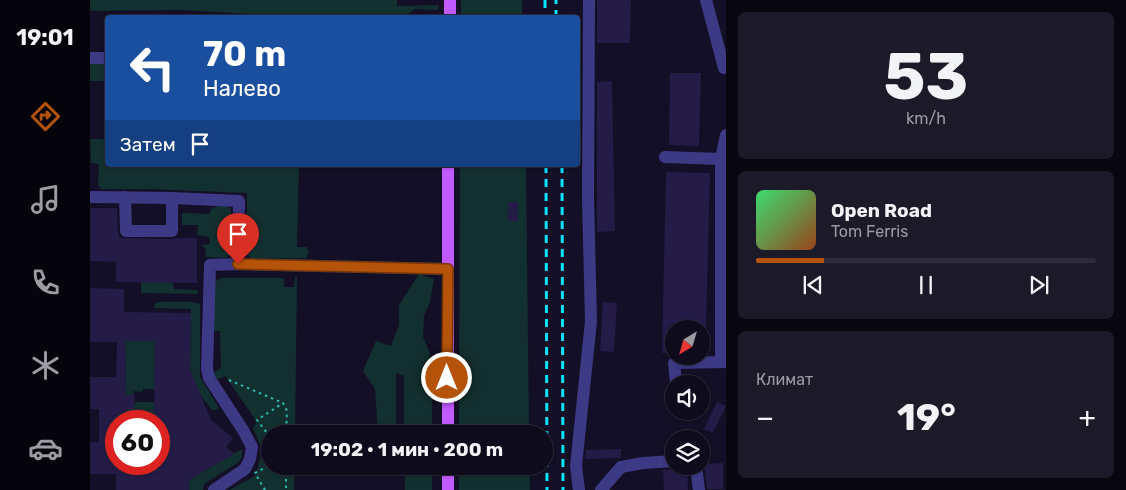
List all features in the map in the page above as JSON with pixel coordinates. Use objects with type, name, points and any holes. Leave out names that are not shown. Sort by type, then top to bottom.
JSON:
[{"type":"main road","points":[[449,15],[450,0]]},
{"type":"main road","points":[[448,167],[448,425]]},
{"type":"main road","points":[[448,475],[448,490]]},
{"type":"street","points":[[579,490],[576,466],[591,321],[588,198],[589,0]]},
{"type":"street","points":[[706,0],[724,68],[726,68]]},
{"type":"street","points":[[90,58],[105,58]]},
{"type":"street","points":[[675,375],[674,362],[724,362],[721,159],[726,136]]},
{"type":"street","points":[[665,157],[721,159]]},
{"type":"street","points":[[90,197],[239,201],[238,264]]},
{"type":"street","points":[[125,197],[126,231],[172,231],[172,198]]},
{"type":"street","points":[[214,490],[245,469],[250,459],[252,447],[243,430],[213,386],[207,370],[210,265],[448,269]]},
{"type":"street","points":[[601,490],[621,467],[665,462]]},
{"type":"street","points":[[697,475],[699,490]]},
{"type":"path","points":[[229,380],[283,403],[287,411],[286,425]]},
{"type":"path","points":[[261,425],[257,420],[283,403]]},
{"type":"path","points":[[261,470],[255,473],[266,490]]},
{"type":"path","points":[[286,475],[286,490]]},
{"type":"green space","points":[[90,0],[397,0],[397,6],[439,5],[438,10],[415,9],[406,15],[270,15],[179,10],[90,11]]},
{"type":"green space","points":[[461,0],[522,0],[522,15],[461,15]]},
{"type":"green space","points":[[90,63],[105,63],[105,81],[90,81]]},
{"type":"green space","points":[[90,139],[105,139],[105,167],[299,167],[297,247],[306,247],[308,250],[307,257],[251,259],[247,254],[247,193],[101,189],[98,185],[99,164],[91,163]]},
{"type":"green space","points":[[460,167],[526,167],[529,425],[459,425]]},
{"type":"green space","points":[[225,205],[231,209],[230,255],[226,258],[205,257],[206,250],[202,245],[210,244],[209,237],[197,235],[198,225],[182,225],[182,213],[209,214],[213,208]]},
{"type":"green space","points":[[419,274],[434,279],[430,302],[424,316],[423,337],[432,358],[432,425],[404,425],[404,376],[396,373],[396,425],[377,425],[375,389],[363,371],[376,341],[391,346],[399,325],[399,305]]},
{"type":"green space","points":[[295,277],[297,277],[295,425],[261,425],[261,455],[260,444],[253,428],[256,423],[255,419],[225,376],[216,380],[212,374],[221,368],[220,331],[213,331],[214,282],[221,278],[284,278],[284,287],[294,287]]},
{"type":"green space","points":[[141,282],[173,282],[174,289],[197,290],[198,294],[141,293]]},
{"type":"green space","points":[[159,302],[191,302],[200,304],[200,377],[219,408],[216,410],[212,410],[201,396],[190,370],[191,309],[154,308],[155,304]]},
{"type":"green space","points":[[125,341],[155,341],[155,389],[143,389],[142,392],[134,391],[133,395],[126,395]]},
{"type":"green space","points":[[135,402],[154,402],[154,410],[126,410],[134,409]]},
{"type":"green space","points":[[242,449],[242,457],[239,462],[204,484],[203,490],[189,490],[189,480]]},
{"type":"green space","points":[[261,455],[261,475],[295,475],[294,490],[229,490],[255,476]]},
{"type":"green space","points":[[405,475],[432,475],[432,490],[405,490]]},
{"type":"green space","points":[[459,475],[529,475],[530,490],[459,490]]},
{"type":"building","points":[[597,0],[631,0],[630,43],[597,43]]},
{"type":"building","points":[[670,73],[701,73],[699,146],[669,145]]},
{"type":"building","points":[[612,81],[615,231],[597,232],[597,82]]},
{"type":"building","points":[[666,172],[710,173],[706,320],[665,320],[665,353],[662,353]]},
{"type":"building","points":[[508,202],[518,202],[518,221],[508,221]]},
{"type":"building","points":[[90,208],[117,208],[118,232],[122,238],[197,238],[197,283],[116,282],[116,262],[90,261]]},
{"type":"building","points":[[90,288],[124,289],[124,312],[191,313],[190,370],[211,420],[233,438],[226,447],[234,454],[189,480],[189,490],[116,490],[116,475],[170,475],[170,410],[154,410],[155,341],[125,341],[126,395],[135,395],[134,409],[105,410],[105,474],[90,474],[90,442],[99,442],[99,409],[90,409],[90,377],[116,377],[117,342],[90,342]]},
{"type":"building","points":[[603,302],[617,303],[614,352],[600,351]]},
{"type":"building","points":[[717,402],[726,406],[713,433],[710,430],[704,429],[710,420]]},
{"type":"building","points":[[621,449],[621,458],[585,459],[586,450]]},
{"type":"building","points":[[723,463],[723,489],[707,489],[705,475],[710,475],[710,464]]},
{"type":"building","points":[[663,470],[665,470],[665,475],[687,475],[688,490],[664,490]]},
{"type":"railway","points":[[545,0],[545,15]]},
{"type":"railway","points":[[556,0],[556,15]]},
{"type":"railway","points":[[546,167],[547,490]]},
{"type":"railway","points":[[562,167],[563,490]]},
{"type":"route","points":[[238,264],[448,269],[447,378]]}]
